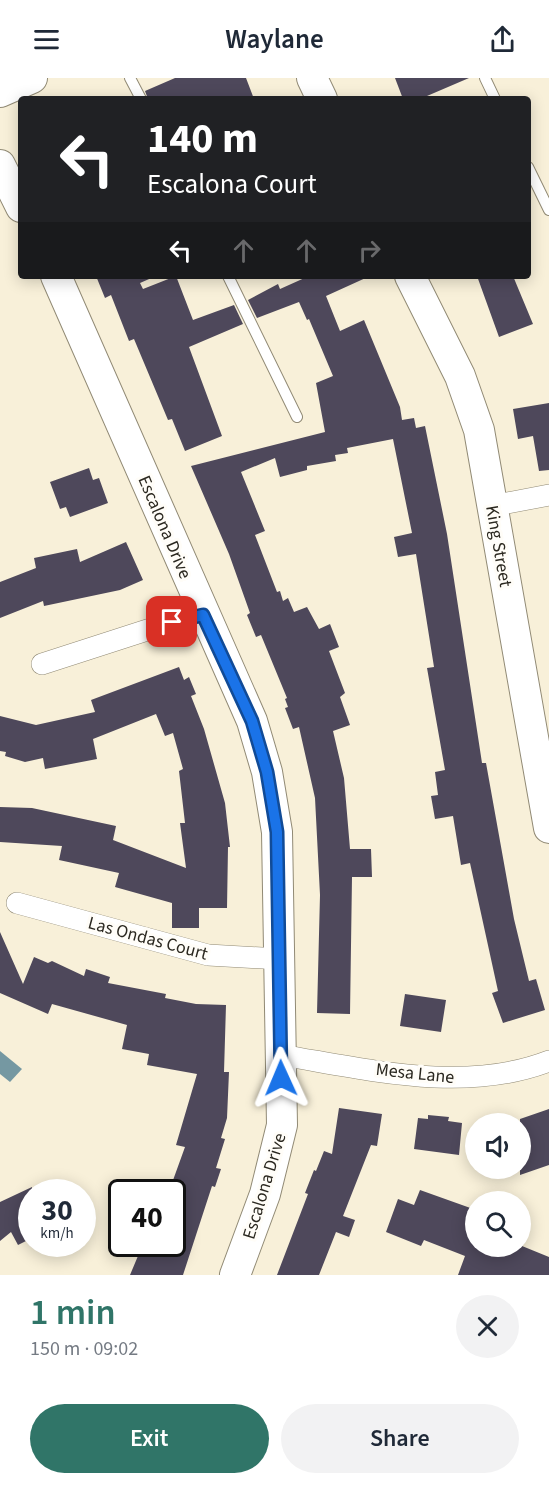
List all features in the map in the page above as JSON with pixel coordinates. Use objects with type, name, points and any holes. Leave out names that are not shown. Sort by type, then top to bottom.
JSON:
[{"type":"street","points":[[0,92],[32,78]]},
{"type":"street","points":[[312,78],[321,96]]},
{"type":"street","points":[[0,165],[18,201]]},
{"type":"street","name":"Escalona Drive","points":[[57,279],[203,615],[252,721],[267,772],[277,832],[282,1125],[265,1194],[235,1275]]},
{"type":"street","name":"King Street","points":[[412,279],[460,376],[479,430],[549,828]]},
{"type":"street","points":[[492,506],[549,495]]},
{"type":"street","points":[[42,664],[172,622],[203,615]]},
{"type":"street","name":"Las Ondas Court","points":[[17,903],[208,955],[280,959]]},
{"type":"street","name":"Mesa Lane","points":[[280,1055],[419,1076],[476,1078],[520,1072],[549,1061]]},
{"type":"lane","points":[[130,78],[139,96]]},
{"type":"lane","points":[[485,78],[494,96]]},
{"type":"lane","points":[[531,173],[549,210]]},
{"type":"lane","points":[[229,279],[297,417]]},
{"type":"water","points":[[0,1051],[22,1069],[10,1082],[0,1074]]},
{"type":"building","points":[[175,78],[246,78],[253,96],[147,96],[145,91]]},
{"type":"building","points":[[395,78],[469,78],[427,96],[402,96]]},
{"type":"building","points":[[97,279],[149,279],[140,283],[143,289],[168,279],[177,279],[193,320],[234,305],[243,324],[189,347],[222,436],[185,451],[172,419],[168,420],[134,339],[129,341],[111,295],[105,298]]},
{"type":"building","points":[[302,279],[363,279],[326,296],[340,331],[364,320],[400,407],[402,420],[414,418],[416,428],[425,426],[447,534],[482,763],[486,763],[514,919],[529,981],[536,979],[545,1010],[503,1023],[492,993],[498,991],[470,863],[461,865],[453,816],[435,819],[431,796],[438,795],[435,772],[445,770],[427,668],[434,667],[416,554],[398,557],[394,537],[412,533],[393,439],[347,448],[348,453],[335,455],[336,461],[307,466],[307,470],[280,477],[275,458],[241,472],[265,531],[255,535],[277,592],[280,591],[283,601],[288,598],[294,612],[307,607],[319,629],[330,624],[339,647],[329,651],[345,693],[340,697],[350,725],[333,731],[344,778],[350,849],[371,849],[372,877],[352,877],[350,1014],[317,1013],[320,895],[315,798],[299,727],[293,729],[285,708],[288,707],[285,699],[287,698],[261,635],[256,637],[229,554],[191,466],[325,432],[316,383],[333,376],[309,319],[307,320],[299,302],[257,318],[248,300],[278,284],[280,289]]},
{"type":"building","points":[[478,279],[514,279],[533,324],[499,337]]},
{"type":"building","points":[[549,403],[549,470],[539,471],[533,436],[518,439],[513,409]]},
{"type":"building","points":[[89,468],[93,480],[99,478],[108,503],[70,517],[66,507],[60,509],[50,482]]},
{"type":"building","points":[[126,542],[143,580],[120,590],[44,606],[43,601],[0,618],[0,582],[36,568],[34,558],[77,549],[80,562]]},
{"type":"building","points":[[179,667],[184,680],[189,677],[196,694],[191,696],[204,729],[225,803],[230,847],[228,847],[227,908],[199,908],[199,928],[172,928],[172,903],[115,887],[119,873],[59,860],[62,846],[0,842],[0,807],[32,808],[116,826],[113,840],[186,868],[180,823],[185,823],[179,771],[183,769],[173,733],[165,736],[156,714],[93,739],[97,759],[45,769],[43,758],[25,762],[5,756],[6,752],[0,751],[0,716],[36,725],[95,712],[91,700]]},
{"type":"building","points":[[0,932],[23,984],[34,957],[48,963],[52,961],[84,976],[86,969],[110,977],[108,983],[166,994],[165,998],[196,1004],[226,1005],[224,1072],[229,1072],[227,1118],[221,1138],[225,1139],[216,1168],[221,1169],[215,1187],[212,1186],[183,1275],[130,1275],[138,1257],[186,1257],[186,1179],[173,1179],[185,1147],[176,1145],[197,1074],[147,1065],[149,1054],[122,1049],[127,1025],[52,1004],[48,1014],[0,993]]},
{"type":"building","points":[[405,994],[446,1000],[441,1032],[400,1026]]},
{"type":"building","points":[[339,1108],[382,1114],[377,1146],[371,1145],[343,1216],[355,1220],[349,1237],[336,1232],[319,1275],[277,1275],[308,1194],[305,1193],[314,1170],[316,1171],[324,1151],[332,1154]]},
{"type":"building","points":[[549,1109],[549,1165],[531,1171],[531,1115]]},
{"type":"building","points":[[428,1115],[449,1117],[448,1121],[462,1123],[459,1155],[414,1149],[418,1118],[428,1119]]},
{"type":"building","points":[[420,1190],[465,1206],[465,1256],[424,1240],[421,1246],[386,1232],[398,1199],[414,1205]]},
{"type":"building","points":[[18,1194],[18,1245],[11,1232],[0,1241],[0,1202]]},
{"type":"building","points":[[531,1250],[549,1257],[549,1275],[458,1275],[465,1256],[531,1257]]},
{"type":"route","points":[[172,622],[203,615],[252,721],[267,772],[277,832],[281,1078]]}]
